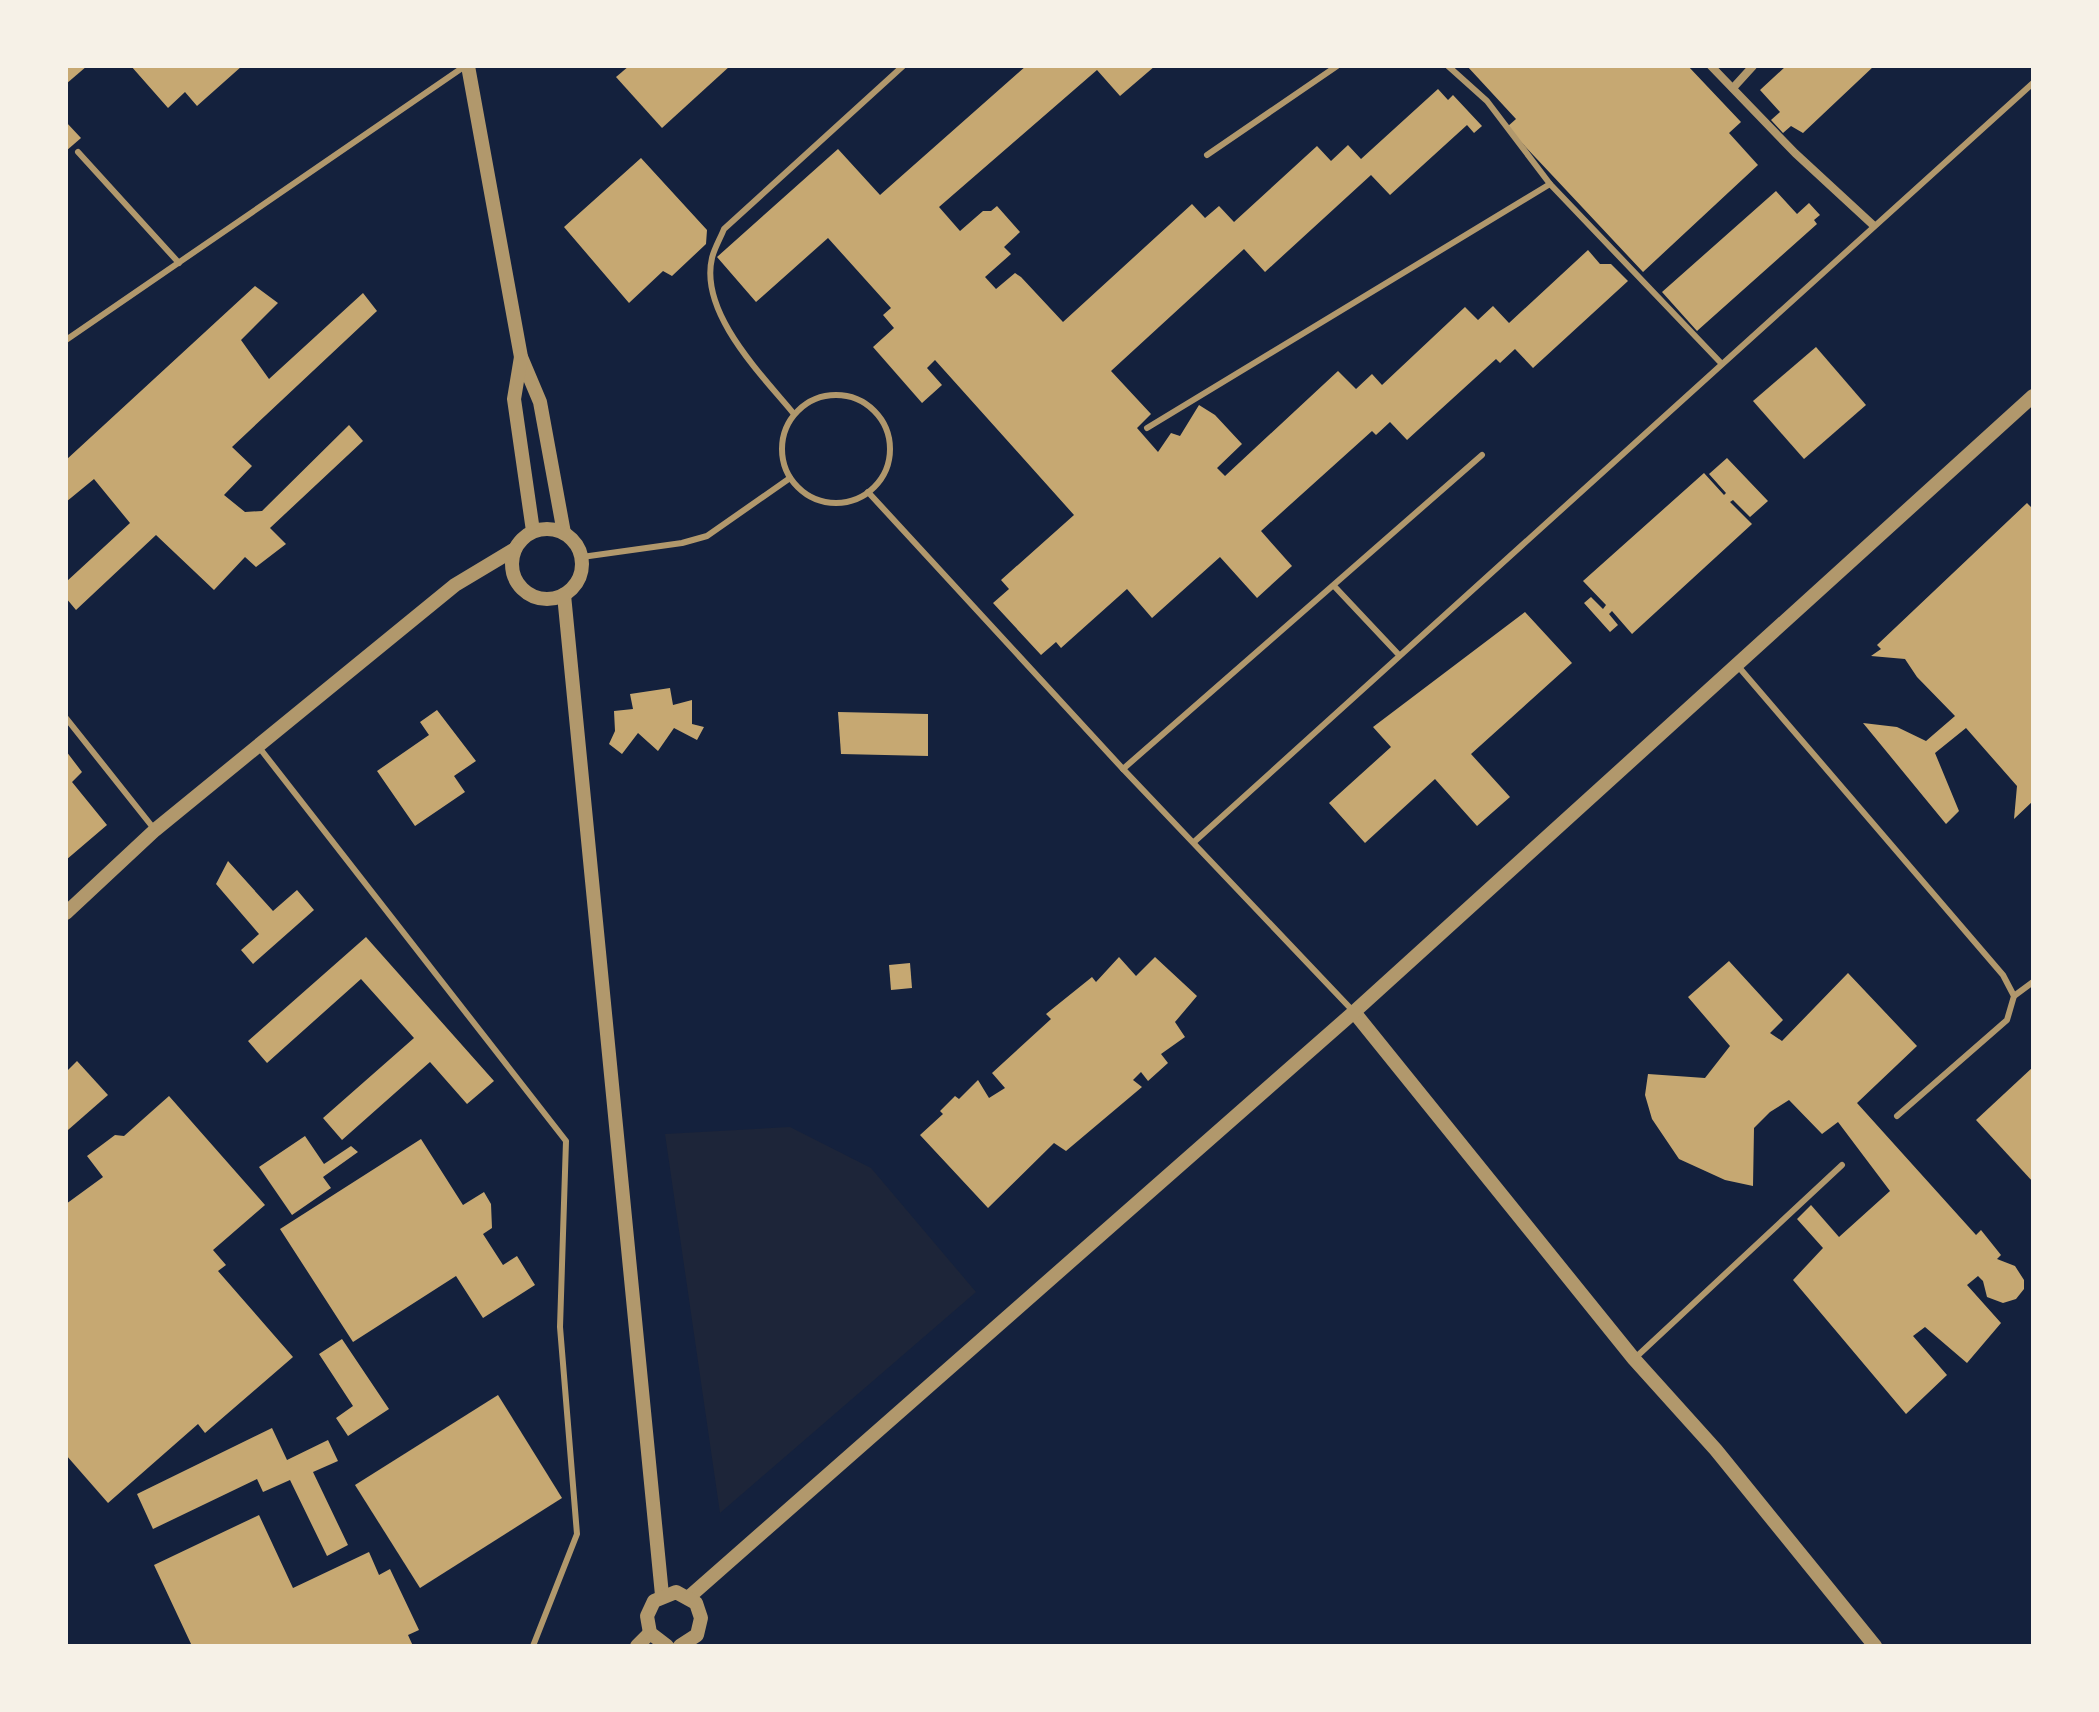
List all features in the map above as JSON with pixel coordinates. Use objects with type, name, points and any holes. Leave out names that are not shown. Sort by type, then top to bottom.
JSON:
[{"type":"street","points":[[467,66],[521,357],[540,402],[564,533],[582,557],[579,578],[564,595],[543,599],[522,590],[512,571],[515,549]]},
{"type":"street","points":[[1711,66],[1873,225]]},
{"type":"street","points":[[1733,88],[1753,66]]},
{"type":"street","points":[[521,357],[514,399],[533,531]]},
{"type":"street","points":[[689,1597],[1354,1012],[2033,396]]},
{"type":"street","points":[[66,913],[155,830],[472,572],[515,549],[533,531],[564,533]]},
{"type":"street","points":[[564,595],[662,1595]]},
{"type":"street","points":[[1354,1012],[1634,1359],[1716,1450],[1875,1646]]},
{"type":"street","points":[[637,1646],[650,1633],[649,1608],[662,1595],[676,1592],[689,1597],[700,1610],[700,1627],[691,1641],[680,1646]]},
{"type":"street","points":[[650,1633],[667,1646]]},
{"type":"lane","points":[[66,340],[467,66]]},
{"type":"lane","points":[[794,414],[743,352],[713,301],[711,260],[724,229],[903,66]]},
{"type":"lane","points":[[1207,155],[1337,66]]},
{"type":"lane","points":[[1448,66],[1487,101],[1550,184],[1720,362]]},
{"type":"lane","points":[[1194,842],[1720,362],[2033,83]]},
{"type":"lane","points":[[78,152],[179,263]]},
{"type":"lane","points":[[1147,428],[1550,184]]},
{"type":"lane","points":[[842,394],[860,399],[875,410],[886,426],[890,453],[881,479],[868,492],[852,501],[834,503],[801,491],[790,478],[781,445],[785,428],[807,402],[824,395],[842,394]]},
{"type":"lane","points":[[1123,769],[1335,587],[1482,455]]},
{"type":"lane","points":[[582,557],[682,543],[707,536],[790,478]]},
{"type":"lane","points":[[868,492],[1123,769],[1354,1012]]},
{"type":"lane","points":[[1335,587],[1399,655]]},
{"type":"lane","points":[[1737,665],[2003,975],[2014,996]]},
{"type":"lane","points":[[66,718],[155,830]]},
{"type":"lane","points":[[258,746],[566,1141],[560,1327],[577,1534],[533,1646]]},
{"type":"lane","points":[[1897,1116],[2007,1020],[2014,996],[2033,982]]},
{"type":"lane","points":[[1634,1359],[1842,1165]]},
{"type":"shaded area","points":[[790,1127],[871,1168],[976,1292],[720,1513],[665,1134]]},
{"type":"building","points":[[66,66],[87,66],[66,84]]},
{"type":"building","points":[[131,66],[242,66],[197,106],[185,92],[168,108]]},
{"type":"building","points":[[629,66],[730,66],[662,128],[616,77]]},
{"type":"building","points":[[1026,66],[1155,66],[1120,96],[1097,70],[939,207],[960,231],[983,211],[991,211],[997,206],[1020,232],[1004,247],[1011,254],[985,277],[996,289],[1015,273],[1063,322],[1192,204],[1205,218],[1219,206],[1234,222],[1317,146],[1331,161],[1348,145],[1361,159],[1438,89],[1448,100],[1453,95],[1482,126],[1474,133],[1467,125],[1390,195],[1371,175],[1265,272],[1244,249],[1111,371],[1151,414],[1137,428],[1158,452],[1171,433],[1180,436],[1199,405],[1215,415],[1242,444],[1217,468],[1225,476],[1338,371],[1356,389],[1372,374],[1382,385],[1465,307],[1478,320],[1493,306],[1509,323],[1588,250],[1600,264],[1611,264],[1628,281],[1533,368],[1515,349],[1500,363],[1496,359],[1407,440],[1390,422],[1376,435],[1372,431],[1261,531],[1292,566],[1257,598],[1220,557],[1152,618],[1127,589],[1061,648],[1056,642],[1041,655],[993,603],[1009,589],[1001,580],[1074,515],[935,360],[927,368],[942,385],[922,403],[873,347],[894,328],[883,315],[891,308],[828,238],[756,302],[717,257],[838,149],[880,195]]},
{"type":"building","points":[[1467,66],[1688,66],[1741,122],[1729,133],[1758,165],[1643,272],[1507,127],[1516,119]]},
{"type":"building","points":[[1786,66],[1874,66],[1803,133],[1791,126],[1783,133],[1771,120],[1780,112],[1760,90]]},
{"type":"building","points":[[66,122],[81,138],[66,151]]},
{"type":"building","points":[[641,158],[707,230],[706,244],[672,276],[663,271],[629,303],[564,227]]},
{"type":"building","points":[[1776,191],[1797,214],[1809,203],[1820,215],[1814,220],[1817,224],[1697,331],[1662,292]]},
{"type":"building","points":[[255,286],[278,303],[241,340],[269,379],[363,293],[377,311],[232,447],[252,466],[224,495],[245,512],[262,511],[349,425],[363,441],[270,528],[286,544],[256,567],[245,557],[214,590],[156,535],[76,610],[66,598],[66,582],[130,523],[94,479],[66,502],[66,460]]},
{"type":"building","points":[[1816,347],[1866,405],[1804,459],[1753,401]]},
{"type":"building","points":[[1727,458],[1768,501],[1750,517],[1733,500],[1730,502],[1752,524],[1632,634],[1612,611],[1609,614],[1618,625],[1610,632],[1584,603],[1591,597],[1603,609],[1606,605],[1583,581],[1704,473],[1724,495],[1726,493],[1709,474]]},
{"type":"building","points":[[2027,503],[2033,509],[2033,801],[2014,819],[2017,786],[1966,728],[1935,753],[1959,811],[1946,824],[1863,723],[1897,727],[1926,741],[1955,716],[1917,677],[1905,659],[1871,656],[1881,649],[1877,645]]},
{"type":"building","points":[[1525,612],[1572,663],[1471,754],[1510,797],[1477,826],[1435,779],[1365,843],[1329,803],[1391,747],[1373,727]]},
{"type":"building","points":[[670,688],[673,705],[692,700],[692,724],[704,727],[697,740],[674,728],[658,751],[638,733],[622,754],[609,744],[615,731],[614,711],[633,709],[630,694]]},
{"type":"building","points":[[437,710],[476,761],[454,776],[465,792],[415,826],[377,771],[429,735],[420,722]]},
{"type":"building","points":[[838,712],[928,714],[928,756],[841,754]]},
{"type":"building","points":[[66,751],[82,772],[72,782],[107,825],[66,860]]},
{"type":"building","points":[[228,861],[273,911],[297,890],[314,910],[253,964],[241,950],[259,934],[216,884]]},
{"type":"building","points":[[366,937],[494,1081],[467,1104],[430,1062],[342,1140],[323,1118],[414,1038],[361,979],[267,1063],[248,1041]]},
{"type":"building","points":[[1119,957],[1136,976],[1155,957],[1197,996],[1175,1022],[1185,1037],[1161,1054],[1168,1063],[1148,1081],[1141,1072],[1133,1080],[1142,1087],[1066,1151],[1054,1143],[988,1208],[920,1135],[943,1114],[940,1111],[955,1096],[959,1099],[978,1080],[989,1098],[1005,1088],[992,1073],[1051,1019],[1046,1014],[1092,977],[1096,982]]},
{"type":"building","points":[[1729,961],[1783,1020],[1770,1033],[1782,1041],[1848,973],[1917,1046],[1857,1103],[1976,1235],[1981,1230],[2001,1255],[1997,1259],[2015,1266],[2024,1280],[2024,1289],[2016,1299],[2003,1303],[1987,1297],[1983,1281],[1978,1276],[1967,1285],[2001,1323],[1967,1363],[1925,1327],[1913,1336],[1947,1375],[1906,1414],[1793,1280],[1823,1248],[1797,1219],[1811,1205],[1839,1237],[1890,1191],[1838,1122],[1822,1134],[1789,1100],[1770,1112],[1754,1128],[1753,1186],[1725,1180],[1679,1159],[1652,1119],[1645,1095],[1648,1074],[1705,1078],[1730,1046],[1688,997]]},
{"type":"building","points":[[910,963],[912,988],[891,990],[889,965]]},
{"type":"building","points":[[77,1061],[108,1095],[68,1130],[66,1072]]},
{"type":"building","points":[[2033,1067],[2033,1182],[1976,1120]]},
{"type":"building","points":[[169,1096],[265,1205],[213,1250],[226,1265],[218,1271],[293,1357],[205,1433],[198,1424],[108,1503],[66,1455],[66,1204],[103,1177],[87,1156],[115,1135],[124,1136]]},
{"type":"building","points":[[305,1136],[324,1164],[351,1146],[358,1152],[323,1177],[331,1188],[292,1215],[259,1167]]},
{"type":"building","points":[[421,1139],[463,1205],[484,1192],[491,1204],[492,1228],[483,1234],[503,1265],[517,1256],[535,1285],[483,1318],[456,1276],[353,1342],[280,1229]]},
{"type":"building","points":[[342,1339],[389,1409],[348,1436],[336,1418],[353,1406],[319,1354]]},
{"type":"building","points":[[498,1395],[562,1498],[420,1588],[355,1485]]},
{"type":"building","points":[[272,1428],[287,1460],[328,1440],[338,1461],[313,1472],[348,1545],[327,1556],[290,1480],[263,1492],[257,1479],[153,1529],[137,1494]]},
{"type":"building","points":[[259,1515],[293,1588],[369,1552],[379,1575],[390,1569],[419,1630],[408,1635],[413,1646],[192,1646],[154,1565]]}]
